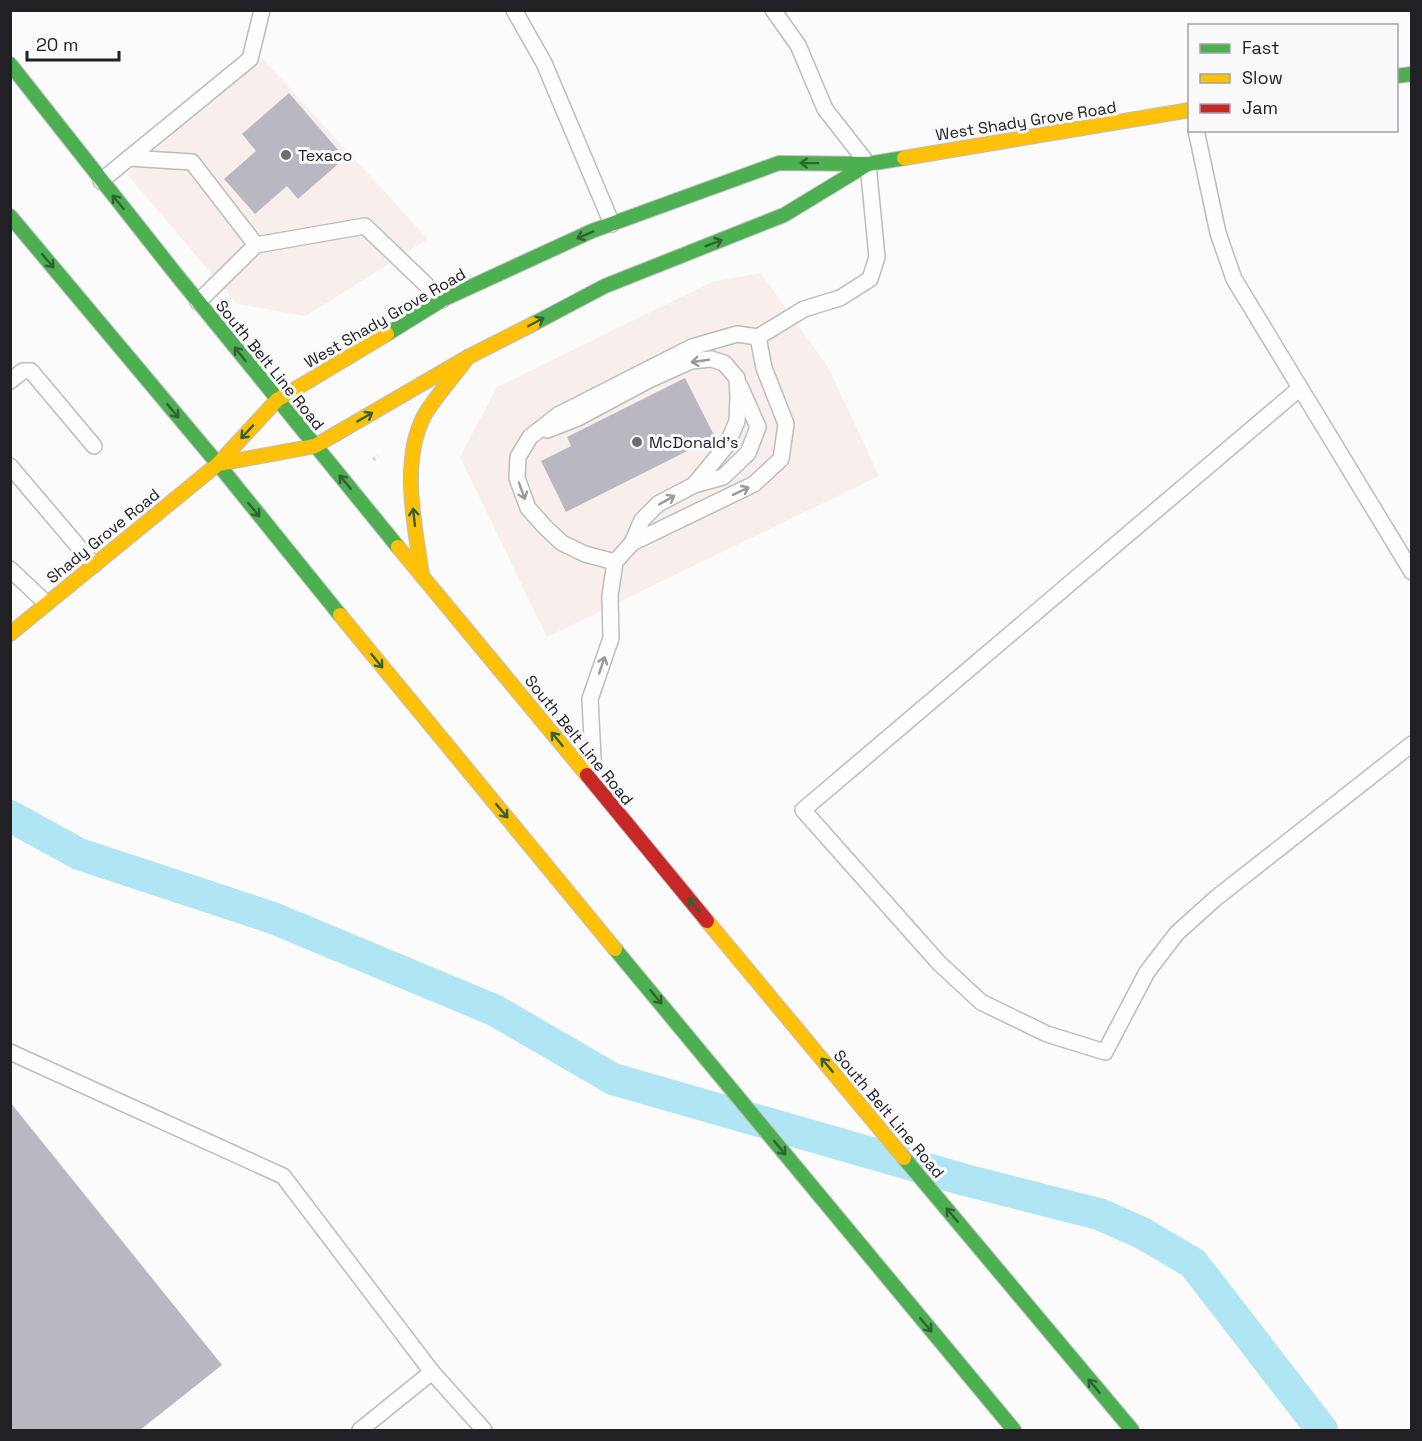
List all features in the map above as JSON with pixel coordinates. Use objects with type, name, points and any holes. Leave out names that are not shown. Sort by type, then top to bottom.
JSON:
[{"type":"main road","name":"South Belt Line Road","points":[[10,63],[101,181],[277,400],[1132,1431]]},
{"type":"main road","name":"West Shady Grove Road","points":[[218,464],[277,400],[442,300],[592,231],[779,163],[868,164],[1188,110]]},
{"type":"main road","name":"West Shady Grove Road","points":[[218,464],[315,446],[468,357],[605,286],[784,215],[868,164]]},
{"type":"main road","points":[[10,216],[218,464],[412,704],[1014,1431]]},
{"type":"main road","points":[[422,575],[413,503],[413,463],[417,440],[424,418],[468,357]]},
{"type":"main road","name":"Shady Grove Road","points":[[10,634],[218,464]]},
{"type":"lane","points":[[101,181],[250,59],[262,10]]},
{"type":"lane","points":[[514,10],[544,63],[612,224]]},
{"type":"lane","points":[[615,562],[585,554],[562,543],[528,508],[517,478],[518,457],[530,436],[558,415],[692,347],[737,334],[758,337],[804,309],[840,298],[870,279],[877,257],[868,164],[825,109],[798,45],[773,10]]},
{"type":"lane","points":[[1196,132],[1218,233],[1234,279],[1412,572]]},
{"type":"lane","points":[[129,158],[192,162],[256,245]]},
{"type":"lane","points":[[198,302],[256,245],[365,225],[442,300]]},
{"type":"lane","points":[[632,543],[754,484],[781,459],[786,424],[764,368],[758,337]]},
{"type":"lane","points":[[530,436],[578,418],[649,380],[691,361],[711,359],[724,363],[737,378],[758,427],[748,453],[723,477],[694,485],[658,504],[642,520],[632,543],[615,562],[610,596],[611,638],[590,699],[594,784]]},
{"type":"lane","points":[[10,381],[23,371],[31,371],[94,446]]},
{"type":"lane","points":[[694,485],[727,445],[736,421],[737,378]]},
{"type":"lane","points":[[1299,389],[803,810],[939,963],[981,1002],[1047,1034],[1105,1052],[1147,972],[1177,933],[1216,898],[1412,744]]},
{"type":"lane","points":[[10,466],[94,565]]},
{"type":"lane","points":[[10,569],[46,603]]},
{"type":"lane","points":[[10,1052],[283,1176],[432,1372],[484,1431]]},
{"type":"lane","points":[[360,1431],[432,1372]]},
{"type":"path","points":[[373,460],[378,456]]},
{"type":"shaded area","points":[[262,58],[428,239],[306,316],[237,304],[127,174]]},
{"type":"shaded area","points":[[761,273],[828,367],[879,476],[547,637],[460,457],[497,387],[712,282]]},
{"type":"building","points":[[289,93],[345,158],[298,199],[287,186],[255,214],[224,179],[256,151],[242,134]]},
{"type":"building","name":"McDonald's","points":[[685,378],[715,437],[566,512],[541,461],[571,446],[567,437]]},
{"type":"building","points":[[10,1102],[222,1365],[140,1430],[10,1430]]},
{"type":"waterway","points":[[10,816],[79,854],[273,918],[494,1010],[613,1079],[965,1180],[1099,1214],[1142,1233],[1193,1263],[1322,1430]]},
{"type":"traffic: fast","points":[[10,64],[175,273],[398,547]]},
{"type":"traffic: fast","points":[[1398,76],[1412,74]]},
{"type":"traffic: fast","points":[[387,334],[442,300],[592,231],[779,163],[868,164],[904,158]]},
{"type":"traffic: fast","points":[[533,324],[605,286],[784,215],[868,164]]},
{"type":"traffic: fast","points":[[10,216],[218,464],[340,615]]},
{"type":"traffic: fast","points":[[615,949],[1014,1430]]},
{"type":"traffic: fast","points":[[904,1158],[1132,1430]]},
{"type":"traffic: slow","points":[[904,158],[1188,110]]},
{"type":"traffic: slow","points":[[218,464],[315,446],[468,357],[533,324]]},
{"type":"traffic: slow","points":[[10,634],[218,464],[277,400],[387,334]]},
{"type":"traffic: slow","points":[[422,575],[411,495],[411,474],[417,434],[424,416],[468,357]]},
{"type":"traffic: slow","points":[[398,547],[587,775]]},
{"type":"traffic: slow","points":[[340,615],[615,949]]},
{"type":"traffic: slow","points":[[707,921],[904,1158]]},
{"type":"traffic: jam","points":[[587,775],[707,921]]},
{"type":"place","name":"Texaco","points":[[286,155]]},
{"type":"place","name":"McDonald's","points":[[637,442]]}]
